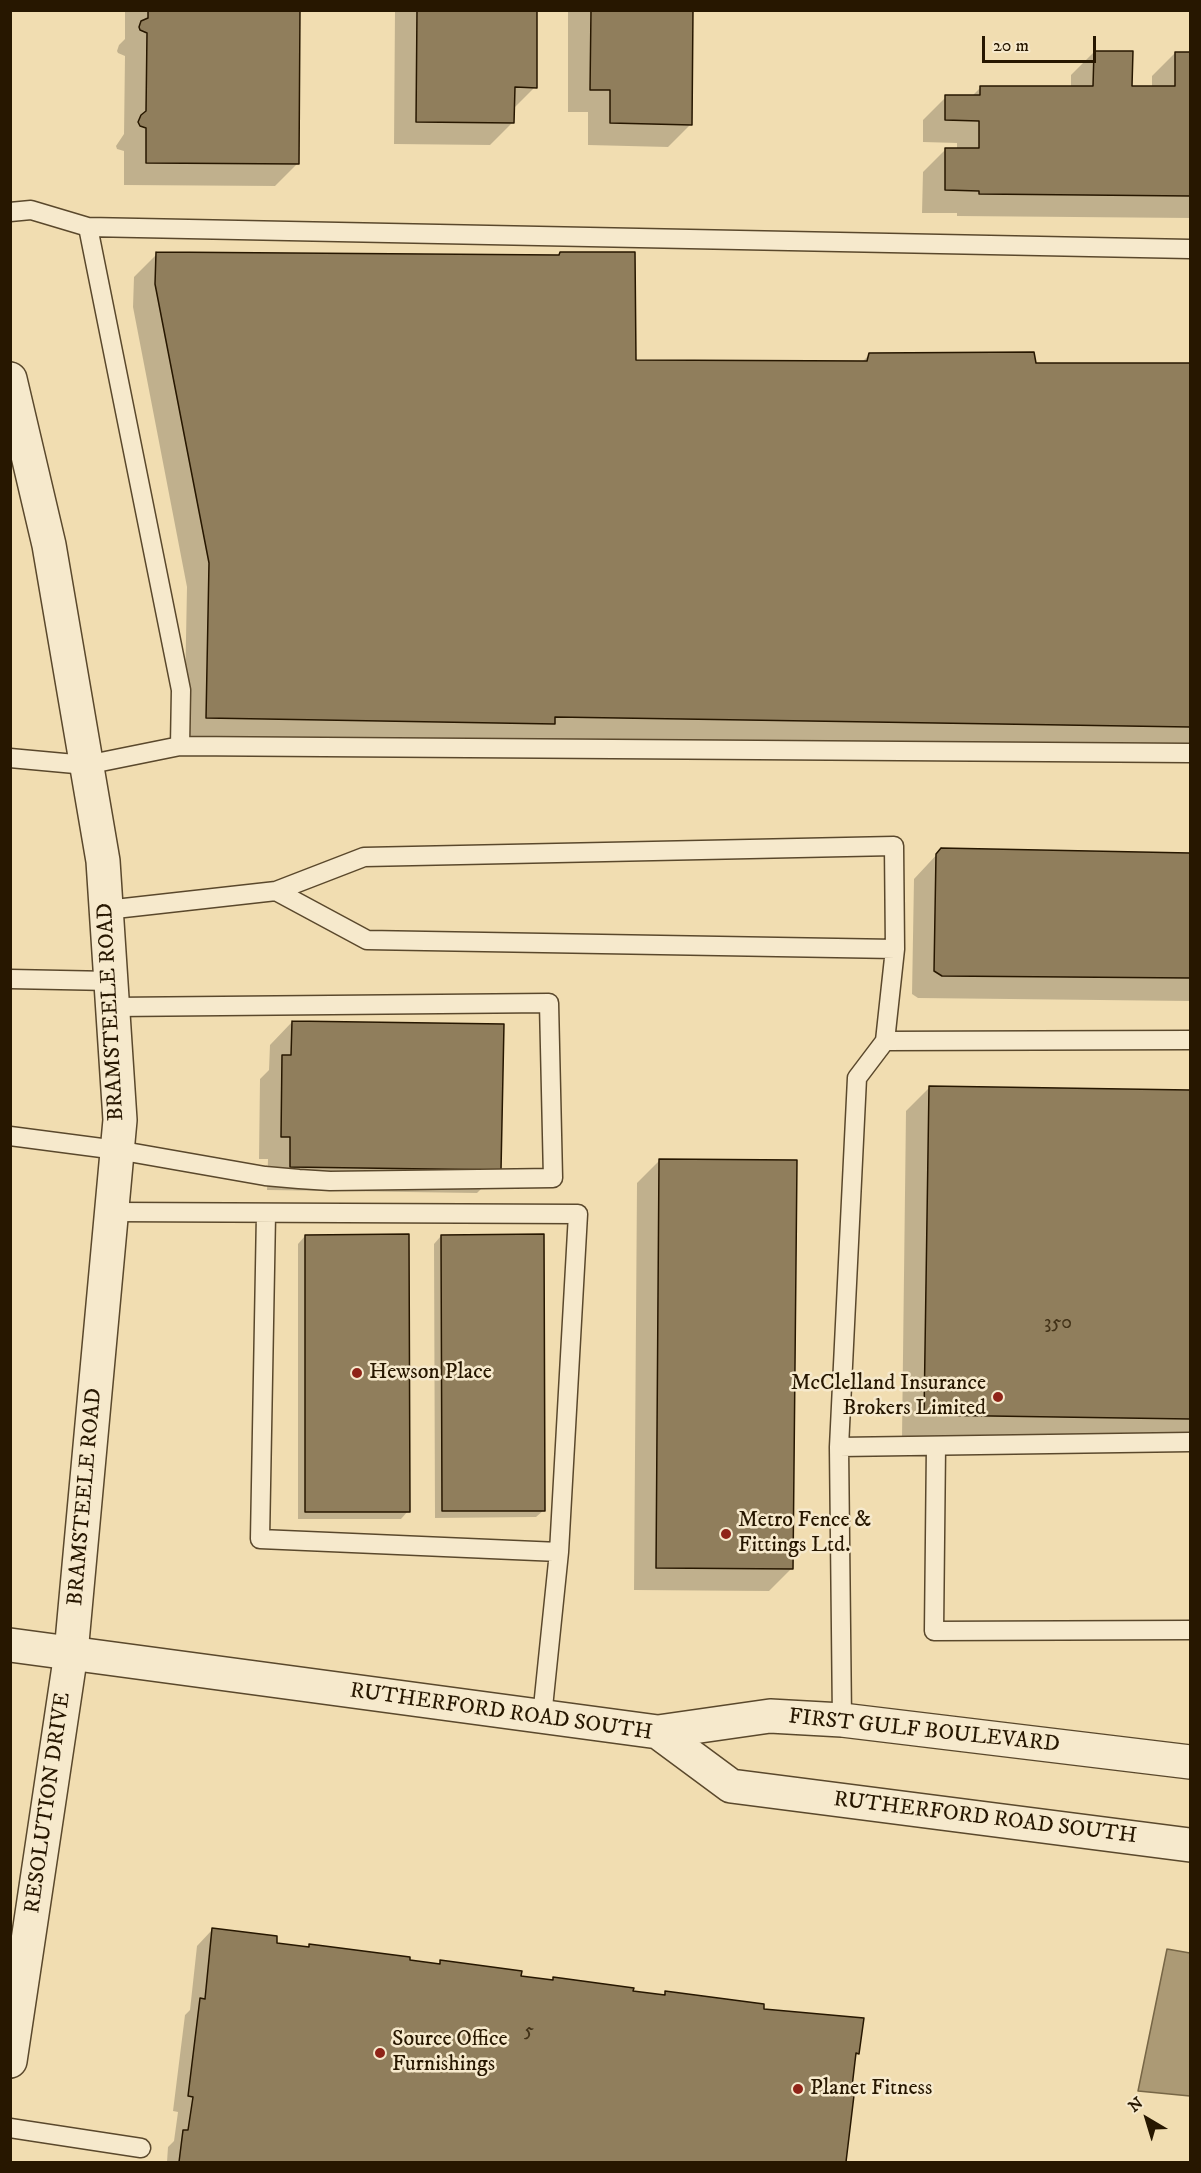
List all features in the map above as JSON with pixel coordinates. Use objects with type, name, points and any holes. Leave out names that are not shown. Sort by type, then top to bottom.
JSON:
[{"type":"street","name":"BRAMSTEELE ROAD","points":[[10,379],[49,545],[103,861],[120,1120],[71,1653]]},
{"type":"street","name":"RUTHERFORD ROAD SOUTH","points":[[10,1645],[658,1732],[731,1786],[1191,1845]]},
{"type":"street","name":"RESOLUTION DRIVE","points":[[10,2061],[71,1653]]},
{"type":"street","name":"FIRST GULF BOULEVARD","points":[[658,1732],[770,1716],[842,1720],[1191,1762]]},
{"type":"lane","points":[[10,212],[31,210],[88,227],[1191,249]]},
{"type":"lane","points":[[88,227],[181,690],[180,746]]},
{"type":"lane","points":[[10,758],[86,765],[180,746],[1191,753]]},
{"type":"lane","points":[[106,910],[276,891],[364,857],[894,846],[894,949],[885,1041],[857,1078],[838,1447],[842,1720]]},
{"type":"lane","points":[[276,891],[367,940],[894,949]]},
{"type":"lane","points":[[10,979],[112,994],[549,1003],[553,1178],[320,1180],[265,1176],[117,1150],[10,1136]]},
{"type":"lane","points":[[885,1041],[1191,1040]]},
{"type":"lane","points":[[111,1212],[578,1214],[559,1552],[542,1717]]},
{"type":"lane","points":[[266,1214],[260,1539],[559,1552]]},
{"type":"lane","points":[[838,1447],[1191,1442]]},
{"type":"lane","points":[[936,1446],[934,1630],[1191,1630]]},
{"type":"lane","points":[[10,2128],[141,2148]]},
{"type":"shaded area","points":[[1167,1949],[1190,1953],[1190,2096],[1138,2091]]},
{"type":"building","points":[[148,10],[300,10],[299,164],[146,163],[146,128],[140,126],[138,122],[146,111],[147,33],[139,27],[141,21],[148,18]]},
{"type":"building","points":[[417,10],[537,10],[537,88],[515,87],[514,123],[416,122]]},
{"type":"building","points":[[591,10],[693,10],[692,125],[610,123],[610,90],[590,90]]},
{"type":"building","points":[[1094,51],[1133,51],[1132,86],[1175,86],[1175,52],[1190,52],[1190,196],[979,194],[979,191],[945,190],[945,148],[979,148],[979,121],[945,120],[945,95],[980,95],[980,86],[1093,86]]},
{"type":"building","points":[[156,252],[559,255],[560,252],[635,252],[636,360],[867,361],[869,353],[1034,352],[1036,363],[1190,363],[1190,727],[555,717],[555,724],[206,718],[209,563],[155,284]]},
{"type":"building","points":[[941,848],[1190,853],[1190,978],[942,976],[934,971],[936,854]]},
{"type":"building","points":[[292,1021],[504,1024],[501,1170],[290,1167],[290,1137],[281,1137],[282,1055],[291,1055]]},
{"type":"building","points":[[929,1086],[1190,1090],[1190,1419],[924,1415]]},
{"type":"building","points":[[659,1159],[797,1160],[793,1569],[656,1568]]},
{"type":"building","name":"Hewson Place","points":[[409,1234],[410,1512],[305,1512],[305,1235]]},
{"type":"building","name":"Hewson Place","points":[[544,1234],[545,1511],[442,1511],[441,1235]]},
{"type":"building","points":[[212,1928],[277,1936],[277,1943],[309,1947],[309,1944],[410,1957],[410,1960],[440,1964],[440,1960],[522,1971],[521,1976],[553,1980],[553,1977],[634,1988],[633,1991],[665,1995],[665,1991],[764,2004],[764,2009],[864,2018],[859,2054],[856,2053],[852,2087],[855,2087],[846,2162],[179,2162],[183,2130],[188,2130],[193,2097],[188,2096],[200,1998],[205,1999]]},
{"type":"place","name":"Hewson Place","points":[[357,1373]]},
{"type":"place","name":"McClelland Insurance Brokers Limited","points":[[998,1397]]},
{"type":"place","name":"Metro Fence & Fittings Ltd.","points":[[726,1534]]},
{"type":"place","name":"Source Office Furnishings","points":[[380,2053]]},
{"type":"place","name":"Planet Fitness","points":[[798,2089]]}]
